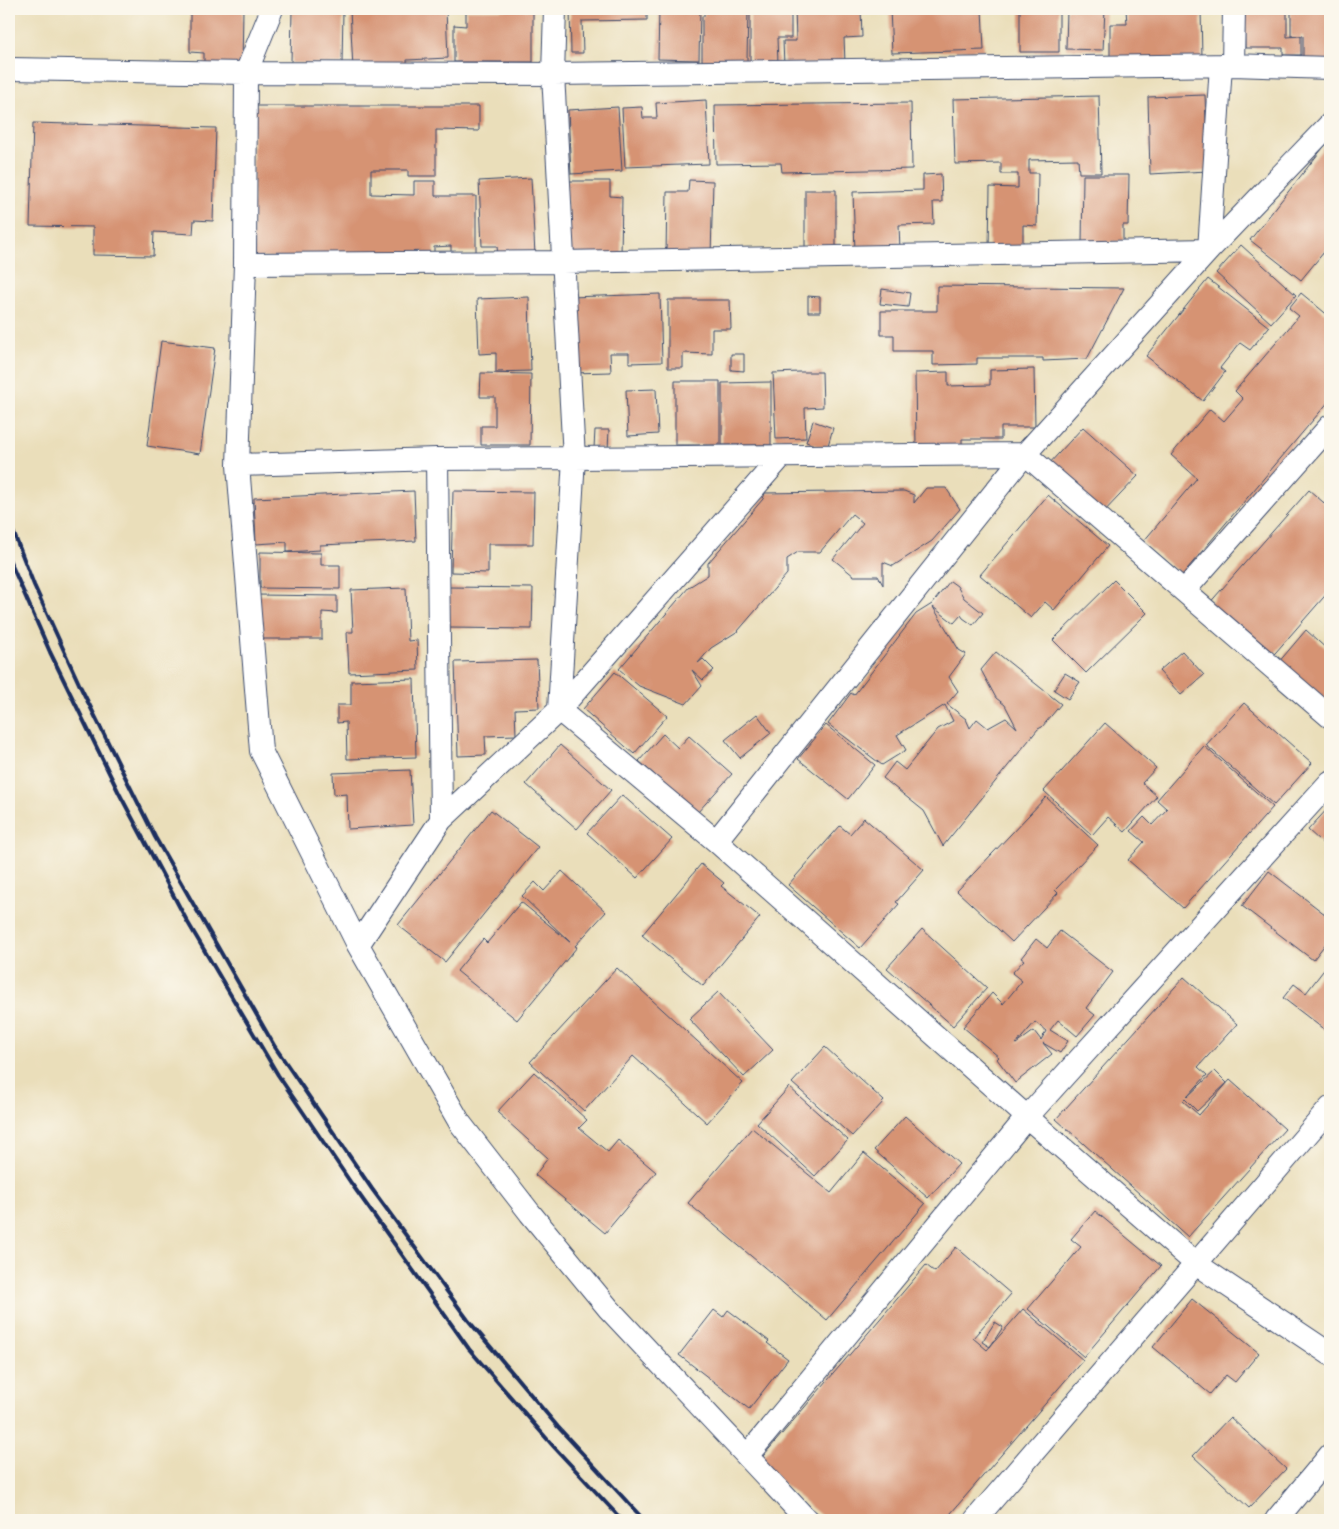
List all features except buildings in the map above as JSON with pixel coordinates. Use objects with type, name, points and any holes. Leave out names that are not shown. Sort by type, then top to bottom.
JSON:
[{"type":"street","points":[[272,9],[246,73],[245,264],[238,465],[261,752],[358,946],[460,1123],[530,1213],[609,1309],[807,1520]]},
{"type":"street","points":[[555,9],[553,74],[574,458],[559,710]]},
{"type":"street","points":[[1209,250],[1234,9]]},
{"type":"street","points":[[9,69],[246,73],[553,74],[1227,65],[1330,68]]},
{"type":"street","points":[[716,841],[1025,454],[1209,250],[1330,124]]},
{"type":"street","points":[[245,264],[562,262],[1209,250]]},
{"type":"street","points":[[1184,591],[1330,426]]},
{"type":"street","points":[[238,465],[437,459],[1025,454],[1330,717]]},
{"type":"street","points":[[358,946],[442,820],[559,710],[781,457]]},
{"type":"street","points":[[437,459],[442,820]]},
{"type":"street","points":[[559,710],[716,841],[1196,1264],[1330,1354]]},
{"type":"street","points":[[747,1456],[1027,1117],[1330,782]]},
{"type":"street","points":[[975,1520],[1330,1108]]},
{"type":"street","points":[[1276,1520],[1330,1455]]},
{"type":"railway","points":[[9,521],[34,585],[81,688],[155,837],[275,1047],[372,1189],[468,1320],[558,1427],[644,1520]]},
{"type":"railway","points":[[9,559],[50,652],[119,793],[187,921],[278,1075],[351,1183],[469,1349],[554,1447],[622,1520]]}]
